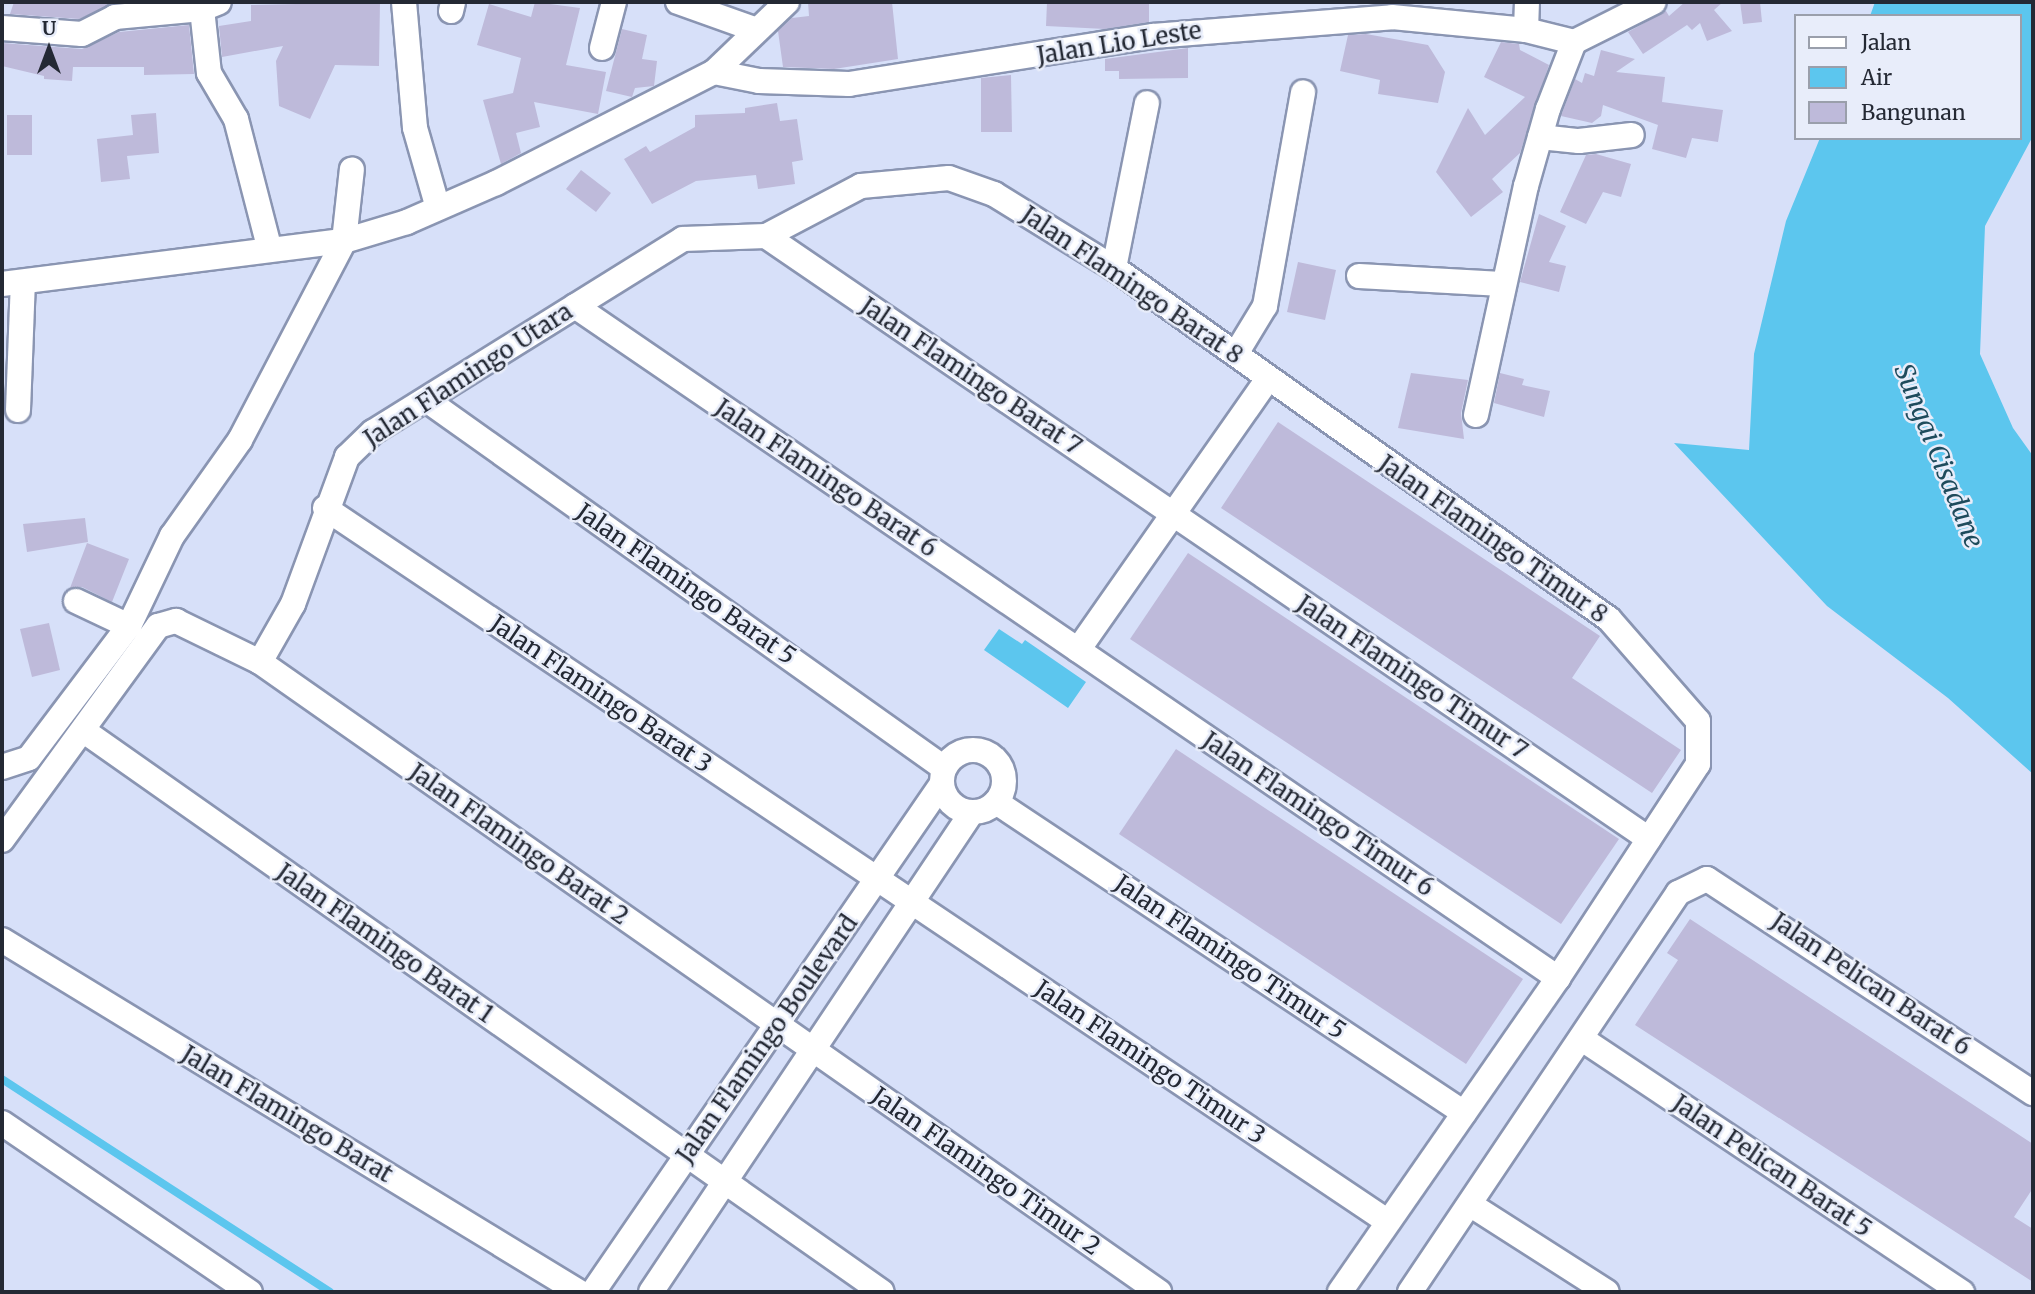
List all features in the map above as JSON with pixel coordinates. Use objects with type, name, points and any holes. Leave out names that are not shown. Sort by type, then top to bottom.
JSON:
[{"type":"street","points":[[404,2],[415,128],[438,208]]},
{"type":"street","points":[[602,48],[614,2]]},
{"type":"street","points":[[678,2],[754,29]]},
{"type":"street","points":[[18,410],[12,283],[157,268],[269,247],[344,241],[438,208],[714,72],[754,29],[787,2]]},
{"type":"street","points":[[1526,30],[1527,2]]},
{"type":"street","points":[[1476,415],[1502,284],[1540,136],[1574,42],[1654,2]]},
{"type":"street","points":[[2,28],[66,36],[131,13],[210,5],[209,73],[236,119],[269,247]]},
{"type":"street","name":"Jalan Lio Leste","points":[[714,72],[759,81],[861,83],[1153,36],[1392,17],[1526,30],[1574,42]]},
{"type":"street","points":[[1237,352],[1265,306],[1303,92]]},
{"type":"street","points":[[1114,268],[1147,103]]},
{"type":"street","points":[[1540,136],[1579,141],[1632,135]]},
{"type":"street","points":[[2,767],[29,758],[129,626],[172,536],[260,403],[344,241],[352,169]]},
{"type":"street","name":"Jalan Flamingo Utara","points":[[260,662],[293,604],[346,457],[373,432],[428,401],[683,239],[765,236],[861,186],[949,178],[994,194]]},
{"type":"street","name":"Jalan Flamingo Barat 8","points":[[994,194],[1114,268],[1237,352],[1268,379]]},
{"type":"street","name":"Jalan Flamingo Barat 7","points":[[765,236],[1175,515]]},
{"type":"street","points":[[1359,276],[1502,284]]},
{"type":"street","name":"Jalan Flamingo Barat 6","points":[[575,306],[1078,650]]},
{"type":"street","points":[[1078,650],[1268,379]]},
{"type":"street","name":"Jalan Flamingo Timur 8","points":[[1268,379],[1609,619],[1698,721],[1698,764],[1649,839]]},
{"type":"street","name":"Jalan Flamingo Barat 5","points":[[428,401],[943,777]]},
{"type":"street","name":"Jalan Flamingo Barat 3","points":[[326,508],[912,902]]},
{"type":"street","name":"Jalan Flamingo Timur 7","points":[[1175,515],[1649,839]]},
{"type":"street","points":[[76,601],[129,626]]},
{"type":"street","points":[[2,841],[158,626],[166,621],[176,621],[260,662]]},
{"type":"street","name":"Jalan Flamingo Timur 6","points":[[1078,650],[1558,978]]},
{"type":"street","name":"Jalan Flamingo Barat 2","points":[[260,662],[813,1050]]},
{"type":"street","name":"Jalan Flamingo Barat 1","points":[[84,731],[882,1292]]},
{"type":"street","points":[[964,751],[990,756],[1004,778],[996,802],[972,812],[955,807],[943,777],[964,751]]},
{"type":"street","name":"Jalan Flamingo Boulevard","points":[[582,1291],[687,1155],[943,777]]},
{"type":"street","name":"Jalan Flamingo Timur 5","points":[[996,802],[1464,1113]]},
{"type":"street","name":"Jalan Flamingo Boulevard","points":[[651,1292],[972,812]]},
{"type":"street","points":[[1340,1292],[1558,978],[1649,839]]},
{"type":"street","name":"Jalan Pelican Barat 6","points":[[1583,1039],[1678,893],[1707,878],[2033,1093]]},
{"type":"street","name":"Jalan Flamingo Timur 3","points":[[912,902],[1387,1221]]},
{"type":"street","name":"Jalan Flamingo Barat","points":[[2,940],[582,1291]]},
{"type":"street","points":[[1410,1292],[1583,1039]]},
{"type":"street","name":"Jalan Pelican Barat 5","points":[[1583,1039],[1962,1292]]},
{"type":"street","name":"Jalan Flamingo Timur 2","points":[[813,1050],[1159,1292]]},
{"type":"street","points":[[2,1124],[250,1292]]},
{"type":"street","points":[[1471,1205],[1607,1292]]},
{"type":"water","name":"Sungai Cisadane","points":[[1875,2],[2033,2],[2033,136],[1985,226],[1980,354],[2013,428],[2033,456],[2033,774],[1948,698],[1827,606],[1674,443],[1749,450],[1754,354],[1786,221],[1819,140],[2021,140],[2021,14],[1871,14]]},
{"type":"water","points":[[999,629],[1022,644],[1025,640],[1086,682],[1068,708],[984,650]]},
{"type":"building","points":[[14,2],[118,2],[79,19],[10,14]]},
{"type":"building","points":[[380,2],[379,66],[335,65],[310,119],[279,106],[276,61],[283,46],[222,57],[219,26],[251,21],[251,5]]},
{"type":"building","points":[[535,2],[580,8],[566,65],[606,72],[598,114],[534,102],[540,127],[516,133],[521,153],[501,164],[483,100],[513,93],[521,58],[477,45],[489,4],[531,17]]},
{"type":"building","points":[[808,2],[892,2],[898,59],[834,69],[783,67],[778,31],[792,18],[809,16]]},
{"type":"building","points":[[1047,2],[1149,2],[1149,22],[1105,29],[1046,26]]},
{"type":"building","points":[[1685,2],[1723,2],[1714,10],[1732,31],[1707,41],[1700,23],[1692,30],[1687,25],[1643,54],[1628,32],[1666,11],[1669,16]]},
{"type":"building","points":[[1740,2],[1760,2],[1762,22],[1743,24]]},
{"type":"building","points":[[189,25],[194,74],[144,75],[144,67],[73,67],[72,81],[44,79],[44,76],[2,66],[2,43],[82,49],[119,32]]},
{"type":"building","points":[[622,29],[647,35],[642,59],[657,61],[654,86],[635,88],[632,97],[606,91]]},
{"type":"building","points":[[1366,34],[1428,45],[1445,72],[1438,103],[1378,94],[1380,80],[1340,71],[1348,35]]},
{"type":"building","points":[[1501,42],[1519,44],[1520,50],[1549,65],[1520,153],[1492,179],[1503,192],[1471,217],[1436,172],[1468,108],[1485,135],[1525,97],[1484,77]]},
{"type":"building","points":[[1188,48],[1188,78],[1119,79],[1119,71],[1105,71],[1105,59]]},
{"type":"building","points":[[1601,50],[1635,59],[1616,72],[1665,77],[1662,102],[1723,110],[1718,142],[1692,138],[1686,158],[1652,149],[1658,125],[1603,105],[1601,116],[1592,123],[1561,116],[1575,79],[1582,83],[1585,73],[1594,76]]},
{"type":"building","points":[[1011,75],[1012,132],[981,132],[981,78]]},
{"type":"building","points":[[777,103],[780,121],[797,119],[803,160],[792,162],[795,184],[758,189],[756,175],[696,181],[652,204],[624,159],[646,146],[650,152],[695,127],[695,115],[745,113],[745,108]]},
{"type":"building","points":[[156,113],[159,153],[127,156],[130,179],[101,182],[97,139],[133,135],[131,115]]},
{"type":"building","points":[[7,115],[32,115],[32,155],[7,155]]},
{"type":"building","points":[[1596,154],[1631,164],[1621,197],[1603,192],[1586,224],[1560,212],[1586,155]]},
{"type":"building","points":[[581,170],[611,193],[596,212],[566,189]]},
{"type":"building","points":[[1539,214],[1566,226],[1549,262],[1566,266],[1559,292],[1520,282]]},
{"type":"building","points":[[1298,262],[1336,270],[1325,320],[1287,312]]},
{"type":"building","points":[[1411,373],[1468,380],[1461,413],[1464,439],[1398,428]]},
{"type":"building","points":[[1500,373],[1524,379],[1522,385],[1550,391],[1544,417],[1494,403]]},
{"type":"building","points":[[1278,422],[1600,636],[1572,678],[1681,750],[1652,793],[1221,508]]},
{"type":"building","points":[[85,518],[88,542],[27,552],[23,524]]},
{"type":"building","points":[[87,543],[129,559],[112,602],[82,587],[70,588]]},
{"type":"building","points":[[1188,553],[1619,839],[1561,924],[1130,639]]},
{"type":"building","points":[[49,623],[60,670],[32,677],[20,629]]},
{"type":"building","points":[[1176,749],[1523,979],[1466,1064],[1119,834]]},
{"type":"building","points":[[1690,919],[2033,1144],[2033,1188],[2014,1217],[2033,1229],[2033,1282],[1635,1025],[1678,960],[1667,953]]},
{"type":"waterway","points":[[2,1079],[330,1292]]}]
